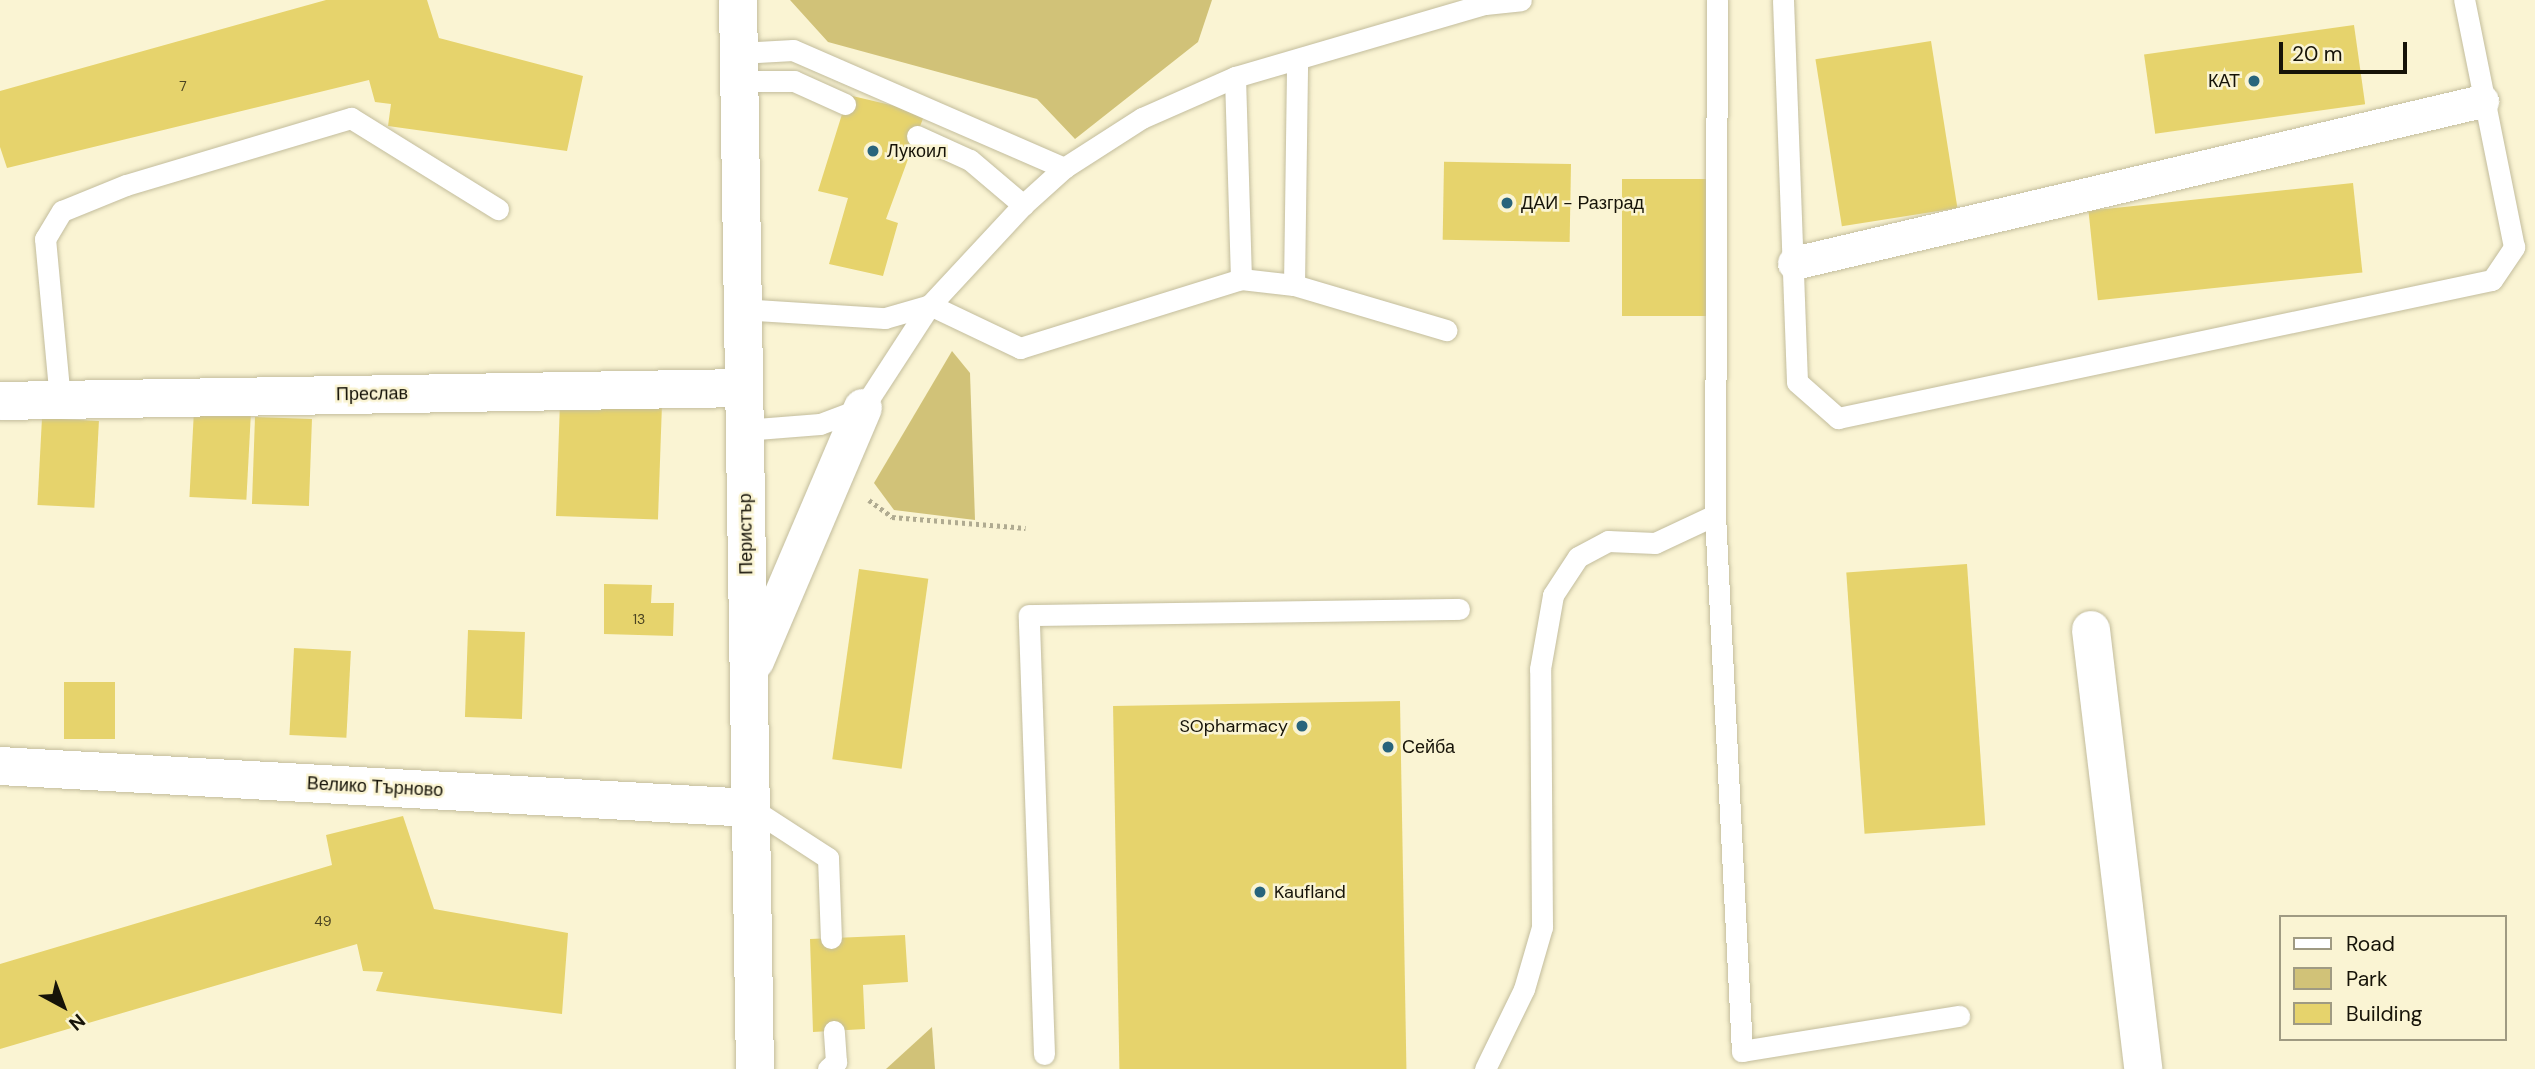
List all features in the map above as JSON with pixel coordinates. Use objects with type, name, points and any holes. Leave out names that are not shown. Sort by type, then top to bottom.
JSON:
[{"type":"street","name":"Перистър","points":[[738,0],[740,309],[744,388],[755,1069]]},
{"type":"street","points":[[1794,263],[2483,101]]},
{"type":"street","name":"Преслав","points":[[0,401],[744,388]]},
{"type":"street","points":[[749,676],[863,408]]},
{"type":"street","points":[[2091,630],[2143,1069]]},
{"type":"street","name":"Велико Търново","points":[[0,766],[751,808]]},
{"type":"lane","points":[[744,430],[820,424],[863,408],[930,305],[1023,205],[1064,168],[1142,118],[1235,77],[1297,60],[1475,2],[1521,0]]},
{"type":"lane","points":[[1717,0],[1716,515],[1742,1051],[1959,1016]]},
{"type":"lane","points":[[1783,0],[1797,382],[1838,418],[2492,280],[2514,247],[2464,0]]},
{"type":"lane","points":[[739,67],[793,51],[1064,168]]},
{"type":"lane","points":[[1294,285],[1297,60]]},
{"type":"lane","points":[[739,67],[794,81],[845,104]]},
{"type":"lane","points":[[1235,77],[1241,279]]},
{"type":"lane","points":[[60,400],[45,239],[62,211],[126,185],[351,118],[498,209]]},
{"type":"lane","points":[[917,135],[970,160],[1023,205]]},
{"type":"lane","points":[[740,309],[885,318],[930,305],[1020,348],[1241,279],[1294,285],[1446,330]]},
{"type":"lane","points":[[1485,1069],[1524,989],[1542,927],[1540,669],[1553,595],[1578,557],[1608,541],[1656,543],[1716,515]]},
{"type":"lane","points":[[1044,1054],[1029,615],[1459,609]]},
{"type":"lane","points":[[751,808],[828,858],[831,938]]},
{"type":"lane","points":[[828,1069],[836,1062],[835,1031]]},
{"type":"path","points":[[832,476],[892,517],[1026,528]]},
{"type":"green space","points":[[790,0],[1212,0],[1198,42],[1075,139],[1037,99],[828,42]]},
{"type":"green space","points":[[952,351],[970,373],[975,520],[894,510],[874,483]]},
{"type":"green space","points":[[932,1027],[935,1069],[886,1069]]},
{"type":"building","points":[[326,0],[427,0],[439,38],[583,76],[567,151],[388,126],[391,104],[375,102],[369,80],[7,168],[0,147],[0,91]]},
{"type":"building","name":"КАТ","points":[[2354,25],[2365,104],[2155,134],[2144,55]]},
{"type":"building","points":[[1931,41],[1957,208],[1842,226],[1815,59]]},
{"type":"building","points":[[848,95],[925,113],[886,219],[898,223],[883,276],[829,264],[848,198],[818,191]]},
{"type":"building","name":"ДАИ - Разград","points":[[1444,162],[1571,164],[1570,242],[1443,240]]},
{"type":"building","points":[[1622,179],[1707,179],[1707,316],[1622,316]]},
{"type":"building","points":[[2353,183],[2362,273],[2098,300],[2088,211]]},
{"type":"building","points":[[560,402],[662,406],[658,519],[556,516]]},
{"type":"building","points":[[194,410],[251,413],[246,500],[189,497]]},
{"type":"building","points":[[255,417],[312,419],[309,506],[252,504]]},
{"type":"building","points":[[42,418],[99,421],[94,508],[37,505]]},
{"type":"building","points":[[1967,564],[1985,825],[1865,834],[1846,572]]},
{"type":"building","points":[[859,569],[928,579],[902,769],[832,759]]},
{"type":"building","points":[[604,584],[652,585],[651,603],[674,603],[673,636],[604,634]]},
{"type":"building","points":[[468,630],[525,632],[522,719],[465,717]]},
{"type":"building","points":[[294,648],[351,651],[346,738],[289,735]]},
{"type":"building","points":[[64,682],[115,682],[115,739],[64,739]]},
{"type":"building","name":"Kaufland","points":[[1400,701],[1406,1069],[1119,1069],[1113,706]]},
{"type":"building","points":[[403,816],[434,909],[568,933],[562,1014],[376,991],[383,972],[363,971],[357,944],[0,1049],[0,964],[332,865],[326,835]]},
{"type":"building","points":[[905,935],[908,982],[863,985],[865,1029],[813,1032],[810,939]]},
{"type":"place","name":"КАТ","points":[[2254,81]]},
{"type":"place","name":"Лукоил","points":[[873,151]]},
{"type":"place","name":"ДАИ - Разград","points":[[1507,203]]},
{"type":"place","name":"SOpharmacy","points":[[1302,726]]},
{"type":"place","name":"Сейба","points":[[1388,747]]},
{"type":"place","name":"Kaufland","points":[[1260,892]]}]
